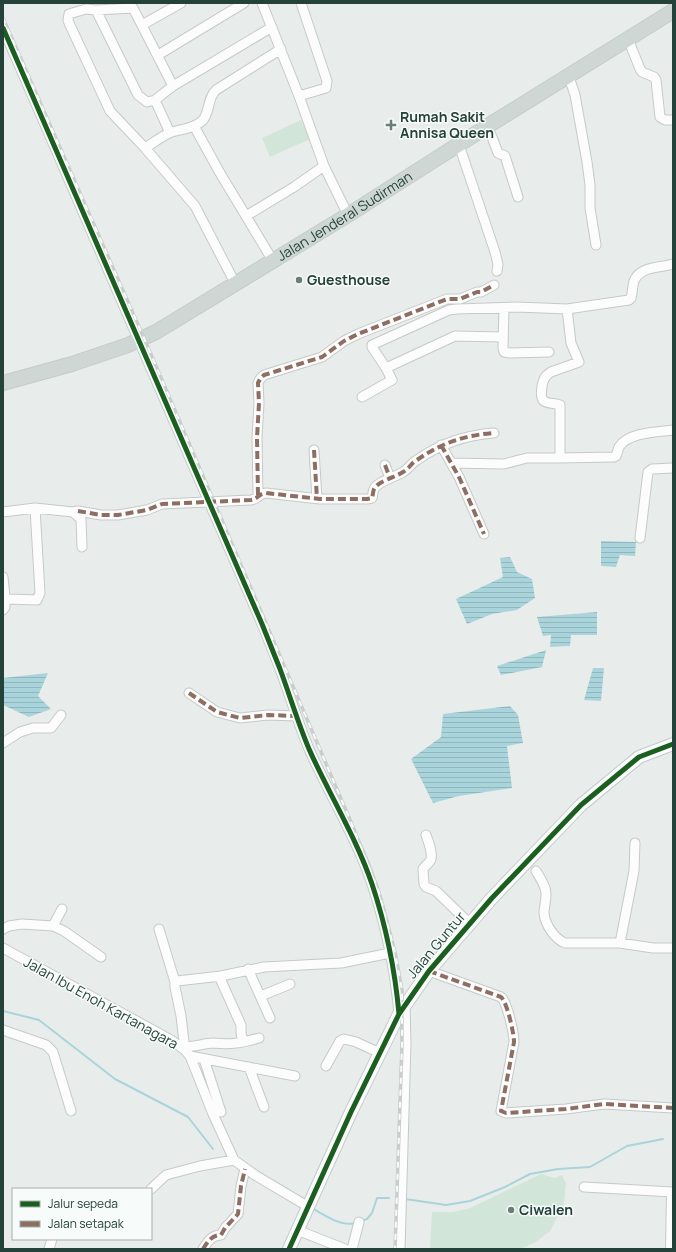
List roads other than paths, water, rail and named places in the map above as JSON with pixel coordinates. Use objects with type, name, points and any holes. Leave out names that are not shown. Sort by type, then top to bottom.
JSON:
[{"type":"main road","name":"Jalan Jenderal Sudirman","points":[[3,383],[72,364],[133,343],[156,332],[487,128],[672,11]]},
{"type":"street","points":[[142,25],[181,3]]},
{"type":"street","points":[[262,3],[299,96],[324,166],[348,214]]},
{"type":"street","points":[[299,96],[326,88],[327,81],[301,3]]},
{"type":"street","points":[[158,55],[241,4]]},
{"type":"street","points":[[89,7],[138,96],[147,102],[155,100],[173,86],[272,27]]},
{"type":"street","points":[[173,86],[133,8],[89,7],[69,14],[69,24],[110,111],[195,206],[235,283]]},
{"type":"street","points":[[3,28],[262,624],[280,668],[309,749],[342,816],[372,883],[390,953],[402,1009],[406,1043],[400,1249]]},
{"type":"street","points":[[628,39],[642,72],[654,77],[656,80],[660,117],[665,120],[673,120]]},
{"type":"street","points":[[144,148],[170,133],[194,126],[201,122],[205,118],[212,94],[216,90],[281,49]]},
{"type":"street","points":[[568,77],[575,95],[587,162],[590,185],[590,208],[596,245]]},
{"type":"street","points":[[155,100],[170,133]]},
{"type":"street","points":[[194,126],[273,261]]},
{"type":"street","points":[[487,128],[498,153],[506,156],[518,197]]},
{"type":"street","points":[[459,145],[495,252],[498,264],[497,271]]},
{"type":"street","points":[[246,216],[294,187],[324,166]]},
{"type":"street","points":[[362,397],[391,381],[392,378],[372,347],[374,343],[449,310],[504,308],[567,309],[628,300],[631,298],[634,280],[638,275],[651,268],[673,264]]},
{"type":"street","points":[[258,495],[258,383],[261,377],[274,371],[322,357],[344,341],[358,334],[448,299],[461,299],[494,285]]},
{"type":"street","points":[[504,308],[503,351],[506,353],[549,352]]},
{"type":"street","points":[[560,458],[560,405],[545,402],[542,399],[542,396],[544,379],[547,374],[579,362],[571,343],[567,309]]},
{"type":"street","points":[[386,368],[455,336],[503,337]]},
{"type":"street","points":[[451,463],[504,464],[527,458],[614,457],[616,456],[620,447],[632,437],[641,434],[673,430]]},
{"type":"street","points":[[3,512],[35,508],[73,512],[78,510],[101,515],[118,515],[147,510],[162,504],[255,499],[258,495],[266,493],[317,499],[371,499],[375,488],[390,478],[405,472],[417,460],[441,445],[469,436],[494,433]]},
{"type":"street","points":[[441,445],[459,477],[484,534]]},
{"type":"street","points":[[314,450],[317,499]]},
{"type":"street","points":[[385,465],[390,478]]},
{"type":"street","points":[[640,538],[648,472],[652,469],[673,468]]},
{"type":"street","points":[[5,597],[12,600],[37,600],[40,593],[35,508]]},
{"type":"street","points":[[73,512],[81,519],[82,547]]},
{"type":"street","points":[[3,577],[5,597],[5,607],[3,610]]},
{"type":"street","points":[[189,693],[217,712],[240,718],[268,715],[296,716]]},
{"type":"street","points":[[3,743],[20,732],[33,728],[51,728],[61,715]]},
{"type":"street","name":"Jalan Guntur","points":[[289,1249],[351,1112],[402,1009],[429,971],[492,898],[532,867],[581,806],[630,763],[648,753],[673,744]]},
{"type":"street","points":[[426,835],[430,845],[432,858],[423,869],[424,884],[428,888],[436,891],[470,924]]},
{"type":"street","points":[[620,943],[634,871],[636,843]]},
{"type":"street","points":[[532,867],[545,888],[546,901],[544,913],[548,926],[560,941],[565,943],[583,944],[620,943],[653,948],[673,948]]},
{"type":"street","points":[[53,926],[62,909]]},
{"type":"street","points":[[3,928],[22,924],[53,926],[64,931],[102,957]]},
{"type":"street","points":[[159,929],[175,982],[186,1051]]},
{"type":"street","name":"Jalan Ibu Enoh Kartanagara","points":[[3,948],[171,1040],[186,1051],[234,1160],[244,1169],[309,1202]]},
{"type":"street","points":[[175,982],[219,976],[248,969],[283,965],[341,963],[390,953]]},
{"type":"street","points":[[248,969],[270,1018]]},
{"type":"street","points":[[429,971],[501,997],[505,1002],[514,1033],[514,1042],[501,1111],[558,1109],[604,1104],[673,1108]]},
{"type":"street","points":[[219,976],[241,1025],[240,1033],[243,1042]]},
{"type":"street","points":[[261,996],[290,984]]},
{"type":"street","points":[[3,1030],[46,1045],[54,1052],[71,1111]]},
{"type":"street","points":[[186,1051],[191,1047],[213,1043],[217,1045],[243,1042],[259,1038]]},
{"type":"street","points":[[326,1066],[340,1041],[344,1039],[356,1042],[380,1053]]},
{"type":"street","points":[[186,1051],[204,1059],[295,1076]]},
{"type":"street","points":[[204,1059],[221,1112]]},
{"type":"street","points":[[249,1067],[264,1107]]},
{"type":"street","points":[[152,1189],[166,1175],[200,1166],[234,1160]]},
{"type":"street","points":[[203,1249],[212,1237],[215,1235],[221,1235],[225,1228],[238,1214],[244,1169]]},
{"type":"street","points":[[584,1187],[673,1193],[672,1249]]},
{"type":"street","points":[[352,1249],[359,1222]]},
{"type":"street","points":[[297,1230],[345,1249]]},
{"type":"water","points":[[601,541],[636,542],[635,556],[620,555],[616,567],[601,566]]},
{"type":"water","points":[[510,557],[517,572],[532,579],[535,598],[517,610],[492,614],[467,624],[456,599],[503,577],[500,558]]},
{"type":"water","points":[[597,612],[597,635],[571,635],[570,646],[550,647],[551,635],[543,636],[537,617]]},
{"type":"water","points":[[546,650],[542,667],[501,675],[497,666]]},
{"type":"water","points":[[593,668],[604,668],[601,701],[584,700]]},
{"type":"water","points":[[48,673],[38,696],[51,709],[29,717],[3,705],[3,678]]},
{"type":"water","points":[[510,706],[518,715],[523,743],[507,746],[512,788],[459,796],[433,803],[411,759],[441,737],[443,714]]},
{"type":"waterway","points":[[3,1011],[39,1020],[115,1079],[188,1117],[213,1149]]},
{"type":"waterway","points":[[405,1199],[446,1205],[470,1201],[505,1187],[530,1174],[558,1169],[590,1167],[627,1146],[663,1139]]},
{"type":"waterway","points":[[361,1221],[367,1219],[372,1213],[377,1198],[389,1198]]},
{"type":"waterway","points":[[312,1208],[339,1222],[351,1224],[356,1223]]},
{"type":"railway","points":[[3,18],[147,345],[351,822],[379,892],[395,952],[402,990],[402,1046],[395,1249]]},
{"type":"place","name":"Rumah Sakit Annisa Queen","points":[[391,125]]},
{"type":"place","name":"Guesthouse","points":[[299,280]]},
{"type":"place","name":"Ciwalen","points":[[511,1210]]}]
